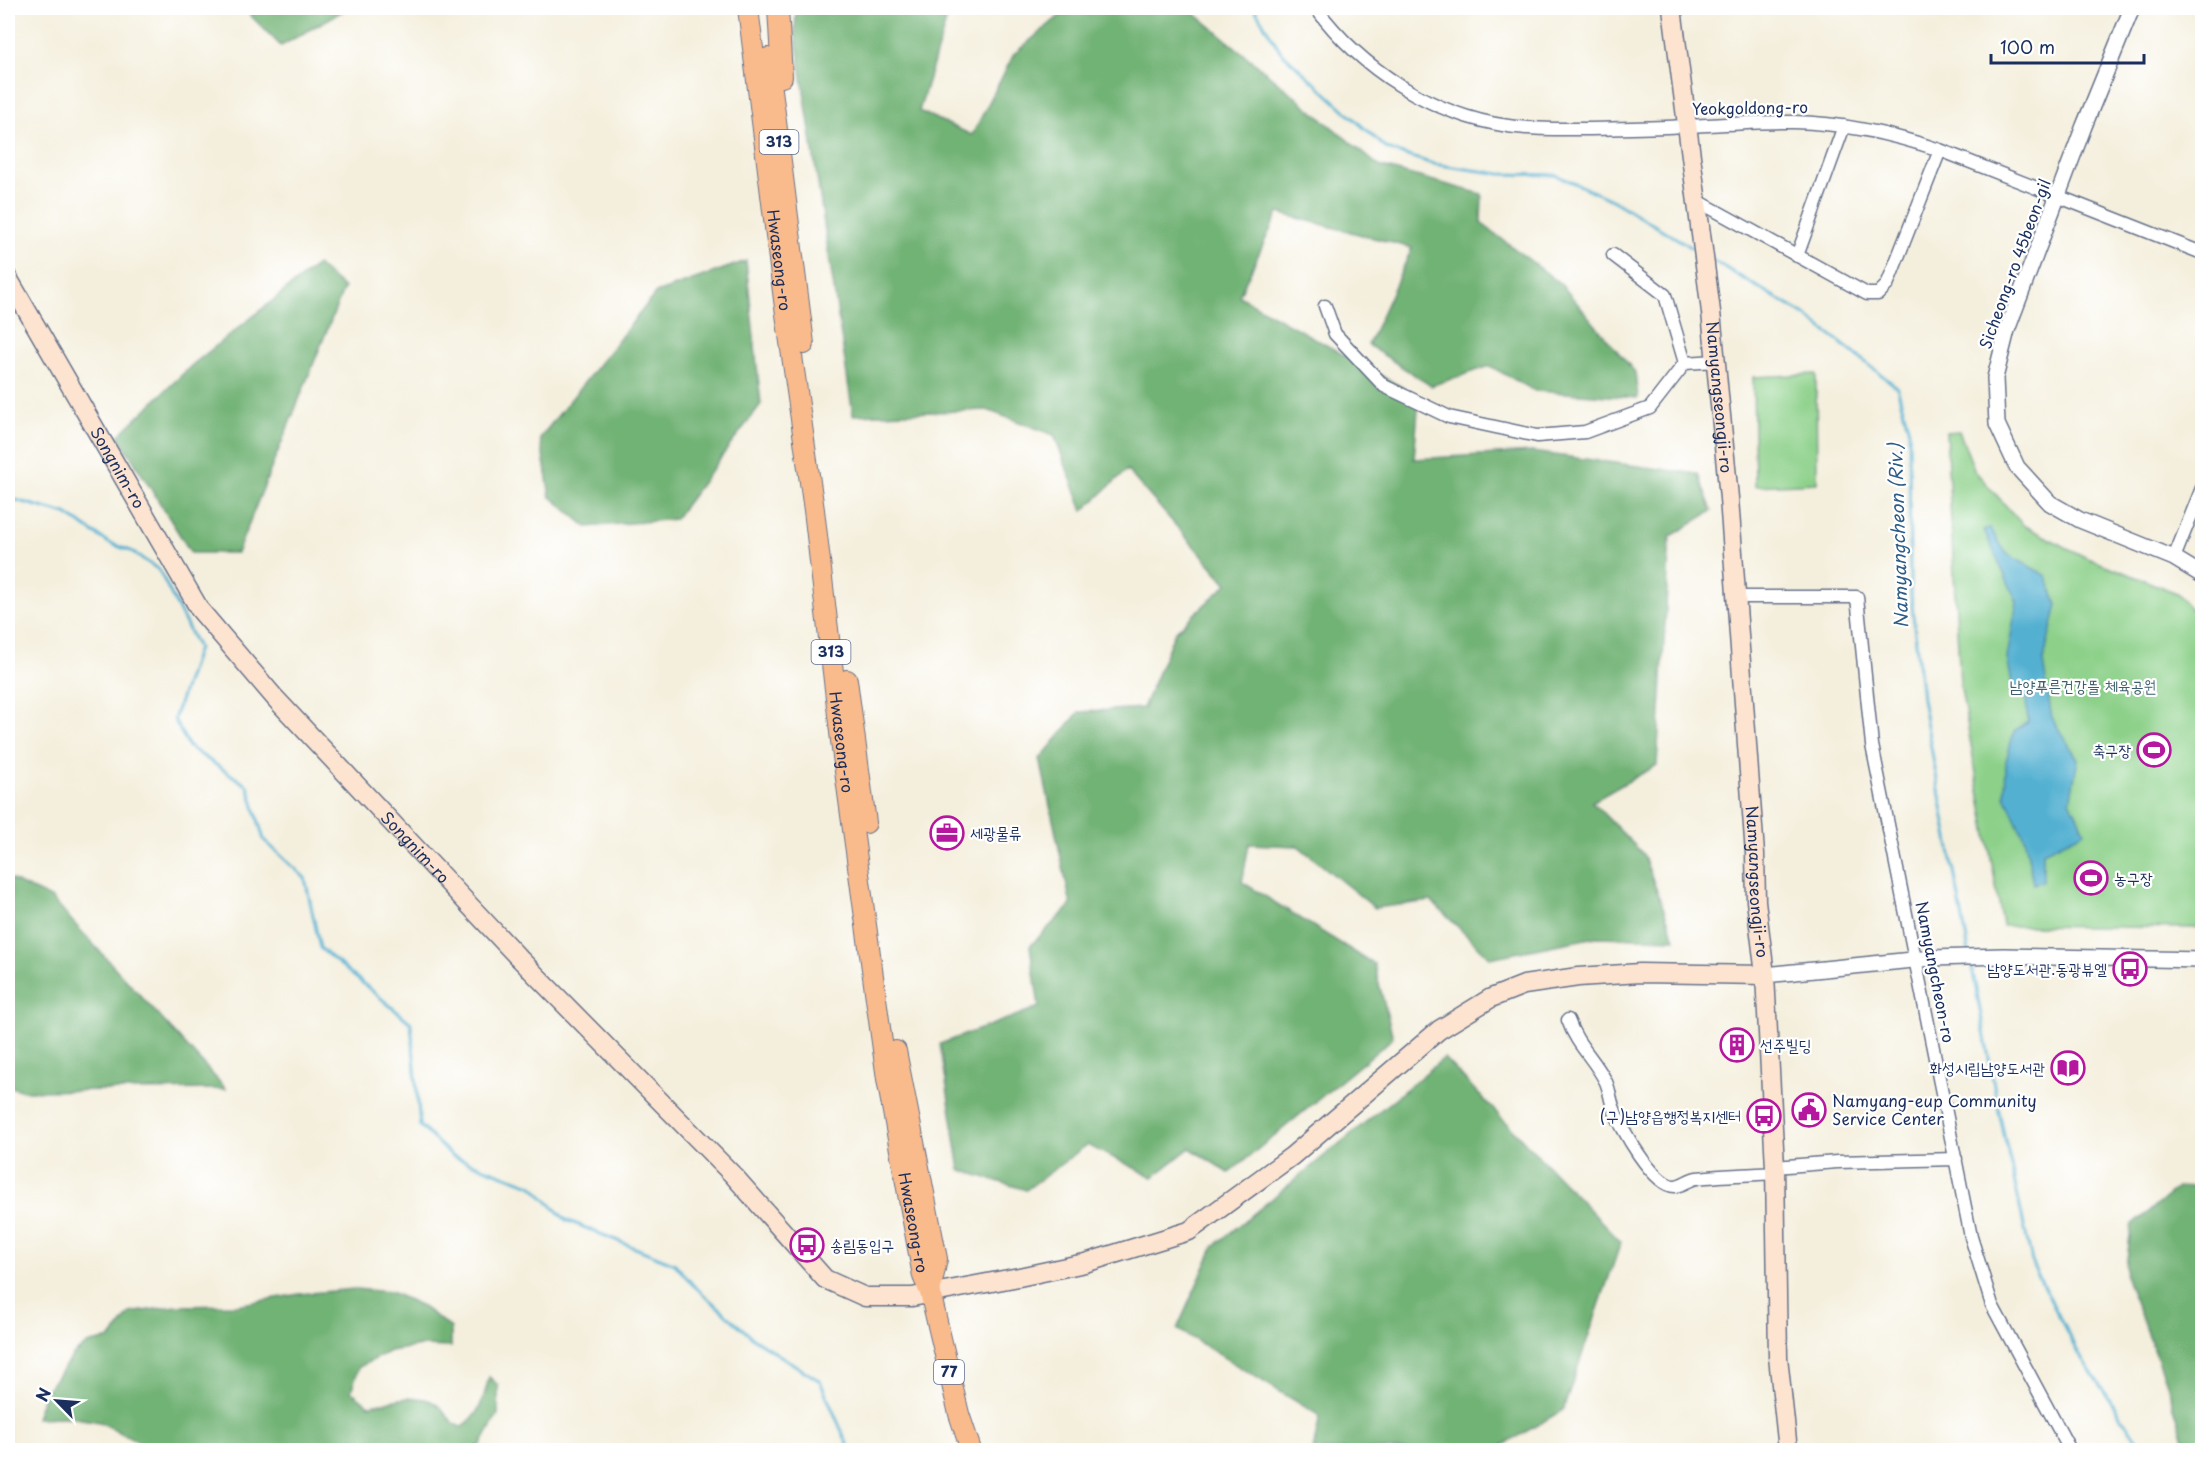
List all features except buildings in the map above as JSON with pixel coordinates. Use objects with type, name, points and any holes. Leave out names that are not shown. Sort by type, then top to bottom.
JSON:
[{"type":"main road","name":"Hwaseong-ro","points":[[748,8],[784,300],[814,510],[841,743],[887,1079],[923,1276],[930,1293],[959,1414],[971,1450]]},
{"type":"main road","name":"Hwaseong-ro","points":[[760,8],[896,1052],[937,1259],[930,1293]]},
{"type":"main road","points":[[778,8],[784,116],[796,196],[795,277]]},
{"type":"main road","points":[[1672,8],[1698,201]]},
{"type":"main road","name":"Namyangseongji-ro","points":[[1698,201],[1716,361],[1737,597],[1755,854],[1756,901],[1765,975],[1775,1170],[1778,1357],[1788,1450]]},
{"type":"main road","name":"Songnim-ro","points":[[8,278],[200,610],[275,698],[517,956],[734,1176],[825,1279],[865,1297],[912,1297],[956,1290],[1085,1263],[1189,1231],[1292,1156],[1439,1030],[1491,998],[1524,985],[1578,977],[1640,973],[1765,975]]},
{"type":"street","name":"Yeokgoldong-ro","points":[[1316,8],[1349,47],[1378,71],[1426,100],[1471,117],[1505,126],[1538,129],[1792,122],[1844,126],[1881,132],[1940,150],[2202,253]]},
{"type":"street","name":"Sicheong-ro 45beon-gil","points":[[2132,8],[2007,330],[1995,378],[1997,424],[2017,467],[2050,503],[2080,520],[2174,558],[2202,575]]},
{"type":"street","points":[[1797,256],[1844,126]]},
{"type":"street","points":[[1698,201],[1868,294],[1878,294],[1887,285],[1940,150]]},
{"type":"street","points":[[1613,255],[1665,294],[1685,363]]},
{"type":"street","points":[[1325,306],[1335,334],[1384,386],[1449,417],[1537,436],[1585,432],[1650,408],[1685,363],[1716,361]]},
{"type":"street","points":[[2174,558],[2202,488]]},
{"type":"street","name":"Namyangcheon-ro","points":[[1737,597],[1857,597],[1872,745],[1971,1237],[1992,1305],[2070,1450]]},
{"type":"street","points":[[1765,975],[1932,958],[2003,956],[2202,960]]},
{"type":"street","points":[[1568,1020],[1579,1045],[1593,1060],[1607,1084],[1613,1108],[1627,1138],[1664,1183],[1676,1186],[1694,1178],[1837,1162],[1956,1159]]},
{"type":"street","points":[[1783,1450],[1784,1429]]},
{"type":"green space","points":[[243,8],[348,8],[281,46]]},
{"type":"green space","points":[[796,8],[950,8],[919,111],[972,135],[1014,54],[1069,8],[1188,8],[1379,166],[1482,194],[1481,223],[1561,284],[1635,372],[1638,398],[1535,391],[1490,366],[1431,386],[1368,345],[1412,248],[1278,213],[1239,296],[1419,397],[1414,459],[1532,452],[1698,474],[1712,511],[1670,537],[1657,765],[1592,802],[1643,854],[1675,939],[1596,937],[1490,958],[1431,901],[1375,908],[1298,846],[1249,844],[1242,882],[1374,964],[1393,1038],[1229,1173],[1190,1148],[1153,1177],[1087,1145],[1026,1190],[960,1170],[940,1044],[1039,1007],[1030,946],[1071,905],[1040,759],[1079,712],[1143,708],[1175,632],[1227,584],[1127,470],[1083,511],[1054,435],[987,410],[853,415],[795,32]]},
{"type":"green space","points":[[746,261],[761,404],[675,519],[587,527],[550,496],[540,438],[656,293]]},
{"type":"green space","points":[[317,265],[344,288],[237,553],[191,553],[118,436],[192,365]]},
{"type":"green space","points":[[1816,374],[1817,483],[1755,486],[1753,377]]},
{"type":"green space","name":"남양푸른건강뜰 체육공원","points":[[1959,431],[1975,471],[2023,525],[2087,558],[2177,593],[2202,622],[2202,928],[2003,926],[1960,683],[1946,432]]},
{"type":"green space","points":[[8,878],[51,898],[226,1089],[23,1091],[8,1086]]},
{"type":"green space","points":[[1444,1058],[1621,1242],[1563,1410],[1495,1450],[1313,1450],[1320,1416],[1177,1329],[1214,1246]]},
{"type":"green space","points":[[2202,1184],[2202,1450],[2187,1450],[2166,1380],[2125,1276],[2131,1227],[2177,1188]]},
{"type":"green space","points":[[355,1289],[391,1292],[420,1305],[451,1328],[451,1347],[421,1346],[390,1351],[359,1367],[351,1391],[369,1405],[407,1398],[426,1399],[434,1402],[451,1421],[461,1427],[477,1412],[489,1377],[498,1385],[498,1414],[481,1445],[472,1450],[154,1450],[100,1422],[69,1417],[36,1418],[44,1394],[73,1355],[87,1344],[111,1338],[130,1313],[176,1306],[237,1305],[299,1294]]},
{"type":"water","points":[[1990,529],[2007,554],[2047,576],[2057,605],[2043,662],[2052,719],[2078,759],[2070,801],[2085,832],[2043,852],[2043,881],[2033,884],[2025,840],[2005,796],[2006,761],[2014,731],[2028,722],[2026,699],[2012,683],[2007,658],[2017,602],[1984,530]]},
{"type":"waterway","name":"Namyangcheon (Riv.)","points":[[1254,8],[1281,52],[1387,149],[1433,164],[1501,174],[1556,175],[1612,200],[1696,250]]},
{"type":"waterway","name":"Namyangcheon (Riv.)","points":[[1712,260],[1805,315],[1897,387],[1909,431],[1910,586],[1922,699],[1969,952]]},
{"type":"waterway","points":[[8,495],[12,499],[66,514],[109,543],[131,551],[159,570],[198,648],[174,719],[189,747],[248,786],[264,840],[305,878],[320,948],[411,1023],[420,1126],[452,1156],[531,1185],[566,1220],[675,1264],[693,1285],[754,1339],[820,1381],[850,1450]]},
{"type":"waterway","name":"Namyangcheon (Riv.)","points":[[1971,962],[1998,1107],[2033,1266],[2078,1353],[2144,1450]]},
{"type":"place","name":"축구장","points":[[2154,750]]},
{"type":"place","name":"세광물류","points":[[947,833]]},
{"type":"place","name":"농구장","points":[[2091,878]]},
{"type":"place","name":"남양도서관.동광뷰엘","points":[[2130,969]]},
{"type":"place","name":"선주빌딩","points":[[1737,1045]]},
{"type":"place","name":"화성시립남양도서관","points":[[2068,1068]]},
{"type":"place","name":"Namyang-eup Community Service Center","points":[[1809,1110]]},
{"type":"place","name":"(구)남양읍행정복지센터","points":[[1764,1116]]},
{"type":"place","name":"송림동입구","points":[[807,1245]]}]
